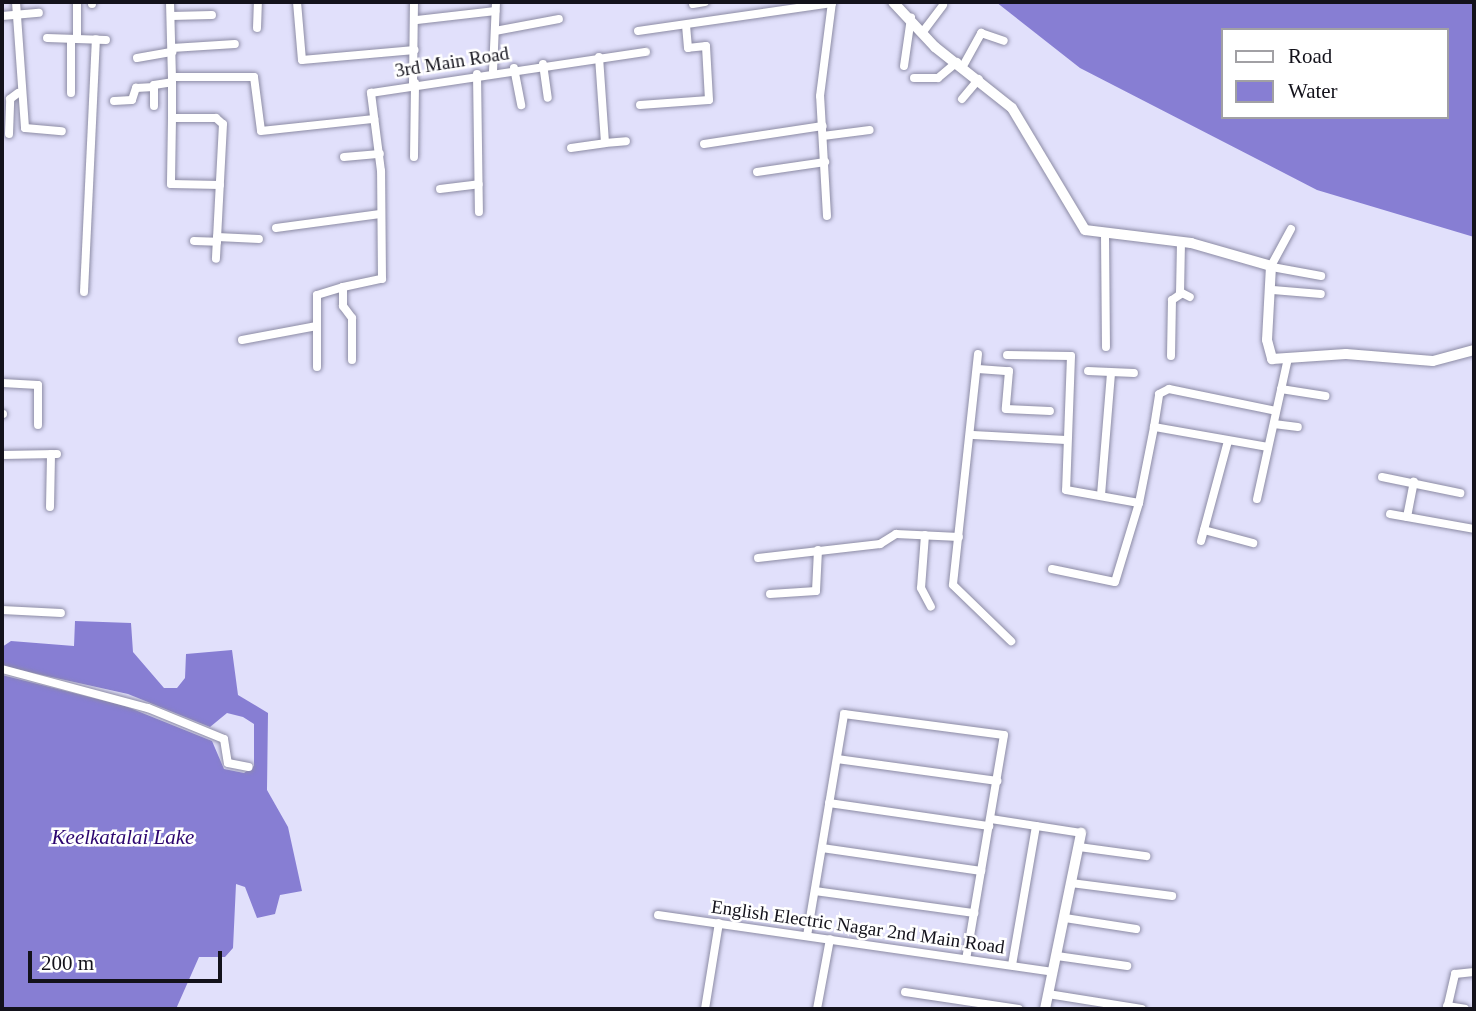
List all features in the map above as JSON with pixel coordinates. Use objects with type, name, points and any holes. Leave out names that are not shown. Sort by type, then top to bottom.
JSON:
[{"type":"street","points":[[16,2],[19,93],[25,99],[27,131],[62,131]]},
{"type":"street","points":[[71,93],[77,2]]},
{"type":"street","points":[[170,2],[171,184],[220,185]]},
{"type":"street","points":[[257,28],[258,2]]},
{"type":"street","points":[[297,2],[302,61],[415,50]]},
{"type":"street","points":[[414,2],[417,20],[414,157]]},
{"type":"street","points":[[694,4],[705,2]]},
{"type":"street","points":[[638,31],[686,26],[832,2],[823,131],[827,216]]},
{"type":"street","points":[[893,2],[911,15],[922,33],[1012,108],[1084,230],[1104,235],[1181,242],[1272,267],[1321,276]]},
{"type":"street","points":[[922,33],[943,5]]},
{"type":"street","points":[[417,20],[496,6],[493,71]]},
{"type":"street","points":[[2,16],[39,13]]},
{"type":"street","points":[[171,16],[212,15]]},
{"type":"street","points":[[904,66],[911,15]]},
{"type":"street","points":[[495,31],[559,19]]},
{"type":"street","points":[[640,105],[709,100],[706,46],[688,48],[686,26]]},
{"type":"street","points":[[914,78],[938,78],[960,64],[981,33],[1004,41]]},
{"type":"street","points":[[47,37],[106,40]]},
{"type":"street","points":[[84,292],[96,39]]},
{"type":"street","points":[[137,58],[172,50],[235,44]]},
{"type":"street","name":"3rd Main Road","points":[[343,287],[380,282],[380,154],[371,93],[414,83],[493,71],[646,52]]},
{"type":"street","points":[[599,57],[605,143]]},
{"type":"street","points":[[543,64],[548,98]]},
{"type":"street","points":[[514,68],[521,105]]},
{"type":"street","points":[[477,74],[480,212]]},
{"type":"street","points":[[114,101],[132,100],[136,88],[154,87],[172,79],[254,77],[261,131],[374,119]]},
{"type":"street","points":[[962,99],[979,79]]},
{"type":"street","points":[[154,87],[154,106]]},
{"type":"street","points":[[9,134],[10,99],[19,93]]},
{"type":"street","points":[[172,118],[222,121],[216,259]]},
{"type":"street","points":[[704,144],[823,131],[870,130]]},
{"type":"street","points":[[571,148],[626,141]]},
{"type":"street","points":[[344,157],[380,154]]},
{"type":"street","points":[[757,172],[825,162]]},
{"type":"street","points":[[440,189],[479,184]]},
{"type":"street","points":[[276,228],[380,214]]},
{"type":"street","points":[[1291,229],[1272,267],[1268,352],[1272,359],[1346,354],[1433,361],[1474,350]]},
{"type":"street","points":[[1104,235],[1106,346]]},
{"type":"street","points":[[194,241],[259,239]]},
{"type":"street","points":[[1171,356],[1172,300],[1186,295],[1181,242]]},
{"type":"street","points":[[317,367],[318,292],[343,287],[343,306],[352,318],[352,360]]},
{"type":"street","points":[[1273,289],[1321,293]]},
{"type":"street","points":[[243,340],[317,326]]},
{"type":"street","points":[[978,354],[973,435],[953,585],[1011,641]]},
{"type":"street","points":[[1007,355],[1071,356],[1066,490],[1139,503]]},
{"type":"street","points":[[1257,499],[1288,358]]},
{"type":"street","points":[[978,369],[1009,371],[1006,410],[1050,411]]},
{"type":"street","points":[[1088,371],[1134,373]]},
{"type":"street","points":[[1101,495],[1111,373]]},
{"type":"street","points":[[2,383],[38,385],[38,425]]},
{"type":"street","points":[[1052,569],[1115,582],[1139,503],[1159,394],[1169,389],[1276,411]]},
{"type":"street","points":[[1281,389],[1325,396]]},
{"type":"street","points":[[1274,424],[1298,427]]},
{"type":"street","points":[[1154,427],[1268,447]]},
{"type":"street","points":[[973,435],[1066,440]]},
{"type":"street","points":[[1201,541],[1228,441]]},
{"type":"street","points":[[2,455],[54,454],[50,507]]},
{"type":"street","points":[[1382,477],[1460,493]]},
{"type":"street","points":[[1407,517],[1414,482]]},
{"type":"street","points":[[1390,514],[1474,529]]},
{"type":"street","points":[[1204,530],[1252,543]]},
{"type":"street","points":[[758,558],[880,544],[891,535],[959,537]]},
{"type":"street","points":[[925,535],[921,588],[930,607]]},
{"type":"street","points":[[770,594],[816,591],[818,550]]},
{"type":"street","points":[[2,610],[61,613]]},
{"type":"street","points":[[2,669],[110,696],[194,726],[224,739],[230,764],[249,767]]},
{"type":"street","points":[[807,936],[844,714],[1004,735],[966,959]]},
{"type":"street","points":[[836,759],[997,781]]},
{"type":"street","points":[[829,803],[1081,833],[1045,1009]]},
{"type":"street","points":[[1012,965],[1037,826]]},
{"type":"street","points":[[1079,847],[1146,856]]},
{"type":"street","points":[[822,848],[981,871]]},
{"type":"street","points":[[1072,883],[1172,896]]},
{"type":"street","points":[[815,891],[974,914]]},
{"type":"street","name":"English Electric Nagar 2nd Main Road","points":[[658,915],[1053,972]]},
{"type":"street","points":[[1065,918],[1136,929]]},
{"type":"street","points":[[705,1009],[719,923]]},
{"type":"street","points":[[817,1009],[830,940]]},
{"type":"street","points":[[1057,956],[1127,966]]},
{"type":"street","points":[[1465,1009],[1447,1008],[1454,974],[1474,972]]},
{"type":"street","points":[[905,992],[1019,1009]]},
{"type":"street","points":[[1048,994],[1142,1009]]},
{"type":"water","points":[[996,2],[1474,2],[1474,237],[1317,190],[1080,68]]},
{"type":"water","name":"Keelkatalai Lake","points":[[75,621],[131,623],[133,652],[164,688],[177,688],[185,678],[186,654],[232,650],[238,695],[268,713],[267,790],[288,827],[302,891],[280,895],[275,914],[257,918],[245,887],[236,884],[233,948],[225,957],[199,957],[176,1009],[2,1009],[2,675],[125,706],[212,741],[224,769],[244,773],[254,766],[254,724],[243,717],[227,713],[210,727],[128,694],[2,666],[2,647],[11,641],[74,646]]}]
